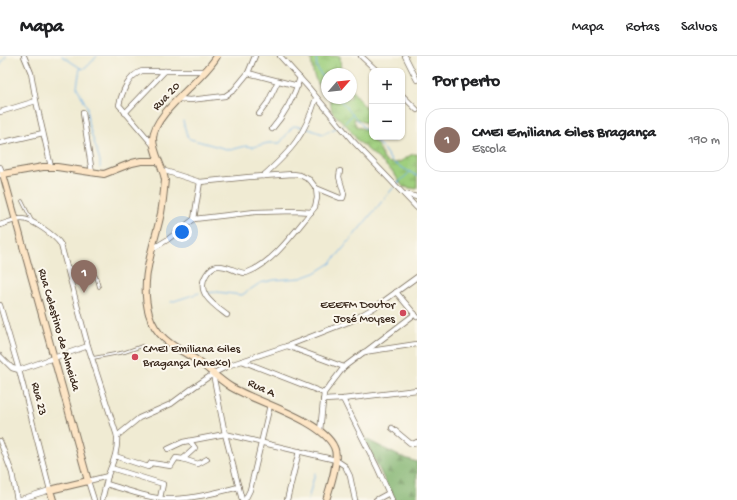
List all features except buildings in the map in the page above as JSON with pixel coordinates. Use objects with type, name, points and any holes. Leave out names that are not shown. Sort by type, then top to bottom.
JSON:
[{"type":"street","points":[[24,56],[31,73],[51,167]]},
{"type":"street","name":"Rua 20","points":[[158,161],[153,138],[160,119],[206,71],[217,56]]},
{"type":"street","points":[[179,99],[190,100],[225,96],[234,90],[248,73],[255,56]]},
{"type":"street","points":[[280,56],[352,140],[417,208]]},
{"type":"street","points":[[361,56],[374,68]]},
{"type":"street","points":[[405,56],[417,80]]},
{"type":"street","points":[[154,146],[120,107],[119,103],[132,76],[142,71],[206,71]]},
{"type":"street","points":[[125,113],[165,71]]},
{"type":"street","points":[[248,73],[298,86]]},
{"type":"street","points":[[272,129],[287,109],[298,86],[300,78]]},
{"type":"street","points":[[259,114],[268,102],[278,81]]},
{"type":"street","points":[[262,176],[290,150],[303,133],[316,98]]},
{"type":"street","points":[[405,98],[417,110]]},
{"type":"street","points":[[0,112],[36,101]]},
{"type":"street","points":[[83,113],[92,173]]},
{"type":"street","points":[[0,143],[44,133]]},
{"type":"street","points":[[1,175],[30,168],[51,167],[104,174],[132,163],[142,161],[158,161]]},
{"type":"street","name":"Rua A","points":[[158,161],[165,180],[162,205],[145,282],[148,310],[154,327],[169,344],[196,360],[231,387],[301,420],[320,431],[334,446],[336,460],[345,466],[350,476],[356,500]]},
{"type":"street","name":"Rua Celestino de Almeida","points":[[0,167],[1,175],[94,500]]},
{"type":"street","points":[[162,170],[200,182],[262,176],[300,175],[310,180],[316,188],[342,198],[344,194],[339,177],[340,171]]},
{"type":"street","points":[[194,219],[200,182]]},
{"type":"street","points":[[227,315],[212,304],[204,294],[203,285],[207,273],[212,268],[220,266],[243,273],[264,263],[282,246],[312,212],[317,198],[316,188]]},
{"type":"street","points":[[405,194],[417,197]]},
{"type":"street","points":[[152,249],[167,240],[194,219],[255,212],[312,212]]},
{"type":"street","points":[[0,224],[23,219],[32,222],[60,242],[88,346],[117,436],[118,445],[102,500]]},
{"type":"street","points":[[117,436],[139,418],[172,404],[194,387],[222,369],[287,346],[364,315],[417,277]]},
{"type":"street","points":[[320,431],[324,393],[344,367],[416,316],[396,292]]},
{"type":"street","name":"Rua 23","points":[[0,305],[19,370],[53,500]]},
{"type":"street","points":[[364,352],[417,344]]},
{"type":"street","points":[[0,356],[12,368],[19,370],[88,346]]},
{"type":"street","points":[[287,346],[344,367]]},
{"type":"street","points":[[242,361],[324,393]]},
{"type":"street","points":[[213,374],[225,434],[239,487],[244,500]]},
{"type":"street","points":[[323,400],[343,400],[417,390]]},
{"type":"street","points":[[343,400],[392,500]]},
{"type":"street","points":[[244,500],[250,490],[270,405]]},
{"type":"street","points":[[392,428],[410,443],[413,444],[417,442]]},
{"type":"street","points":[[168,449],[176,444],[225,434],[261,441],[336,460],[326,500]]},
{"type":"street","points":[[0,441],[12,473],[18,500],[50,490],[108,476]]},
{"type":"street","points":[[183,459],[195,448],[190,441]]},
{"type":"street","points":[[287,500],[299,451]]},
{"type":"street","points":[[115,456],[148,467],[151,463],[171,466],[176,458],[198,464],[207,459]]},
{"type":"street","points":[[111,468],[163,484],[160,498]]},
{"type":"street","points":[[106,484],[160,498],[201,496],[239,487]]},
{"type":"street","points":[[376,500],[389,493]]},
{"type":"lane","points":[[22,201],[32,222]]},
{"type":"lane","points":[[68,268],[91,270],[96,276],[99,287]]},
{"type":"lane","points":[[92,359],[125,352],[142,346]]},
{"type":"green space","points":[[311,56],[340,56],[341,68],[321,68],[321,87],[314,77]]},
{"type":"green space","points":[[357,97],[369,115],[368,122],[358,119],[354,119],[354,121],[357,127],[369,130],[369,140],[373,140],[378,146],[386,162],[396,163],[413,154],[417,154],[417,189],[403,187],[393,172],[357,140],[348,127],[332,112],[331,104],[357,104]]},
{"type":"green space","points":[[364,438],[399,456],[417,462],[417,500],[394,500]]},
{"type":"waterway","points":[[0,66],[6,56]]},
{"type":"waterway","points":[[62,56],[82,69],[88,66],[97,56]]},
{"type":"waterway","points":[[316,56],[317,68],[321,74]]},
{"type":"waterway","points":[[80,68],[77,87],[87,107],[88,123],[100,161],[100,168]]},
{"type":"waterway","points":[[343,104],[384,150],[392,162],[417,176]]},
{"type":"waterway","points":[[343,125],[352,115]]},
{"type":"waterway","points":[[183,121],[187,136],[190,139],[230,150],[246,146],[253,147],[268,143],[280,143],[293,126],[303,127]]},
{"type":"waterway","points":[[306,128],[323,134],[338,127]]},
{"type":"waterway","points":[[397,184],[410,172]]},
{"type":"waterway","points":[[207,293],[217,292],[242,295],[260,283],[274,280],[301,278],[315,273],[331,263],[394,187]]},
{"type":"waterway","points":[[171,302],[199,293]]},
{"type":"waterway","points":[[308,500],[315,473]]},
{"type":"place","name":"CMEI Emiliana Giles Bragança","points":[[84,293]]},
{"type":"place","name":"EEEFM Doutor José Moyses","points":[[403,313]]},
{"type":"place","name":"CMEI Emiliana Giles Bragança (Anexo)","points":[[135,357]]}]
